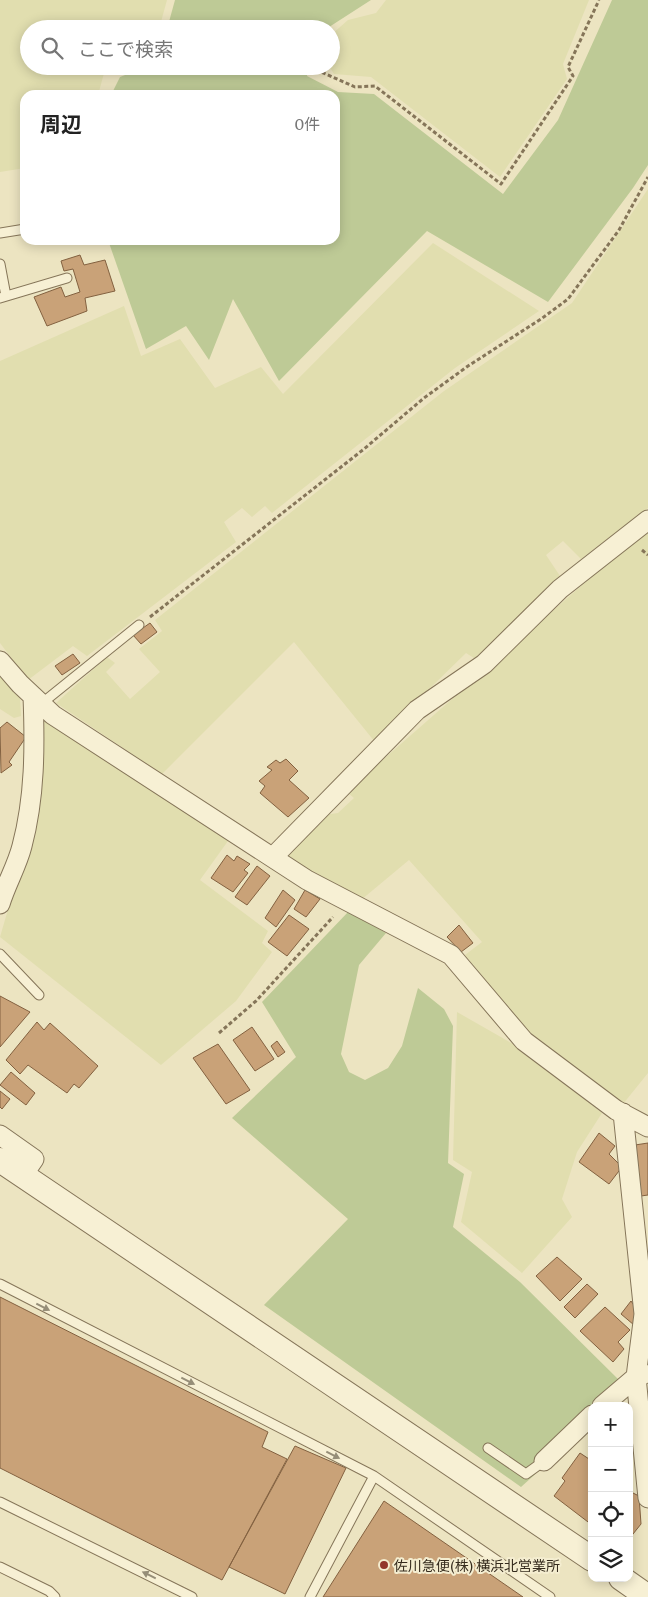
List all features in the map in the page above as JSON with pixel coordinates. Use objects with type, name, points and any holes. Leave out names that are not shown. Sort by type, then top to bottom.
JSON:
[{"type":"street","points":[[274,856],[417,710],[484,664],[560,589],[648,520]]},
{"type":"street","points":[[0,661],[54,715],[274,856],[307,880],[347,902],[425,939],[451,955],[524,1041],[623,1114],[648,1128]]},
{"type":"street","points":[[1,900],[22,848],[32,794],[37,700]]},
{"type":"street","points":[[623,1114],[644,1314],[642,1375],[648,1498]]},
{"type":"street","points":[[0,1136],[34,1160],[23,1175]]},
{"type":"street","points":[[0,1160],[588,1556]]},
{"type":"street","points":[[607,1402],[642,1375]]},
{"type":"street","points":[[544,1461],[588,1419]]},
{"type":"street","points":[[627,1582],[648,1597]]},
{"type":"lane","points":[[0,233],[20,230]]},
{"type":"lane","points":[[0,264],[3,297],[67,278]]},
{"type":"lane","points":[[37,700],[139,626]]},
{"type":"lane","points":[[0,954],[39,995]]},
{"type":"lane","points":[[0,1284],[374,1476],[550,1597]]},
{"type":"lane","points":[[488,1448],[526,1474],[544,1461]]},
{"type":"lane","points":[[310,1597],[374,1476]]},
{"type":"lane","points":[[0,1502],[192,1597]]},
{"type":"lane","points":[[0,1567],[49,1591],[55,1597]]},
{"type":"path","points":[[328,75],[355,87],[375,86],[501,184],[573,76],[568,67],[599,0]]},
{"type":"path","points":[[139,626],[364,449],[424,398],[568,299],[619,230],[648,177]]},
{"type":"path","points":[[219,1032],[256,1001],[347,902]]},
{"type":"shaded area","points":[[0,0],[167,0],[161,20],[20,20],[20,75],[104,75],[99,90],[20,90],[20,169],[0,172]]},
{"type":"shaded area","points":[[386,0],[589,0],[563,64],[567,79],[500,177],[371,77],[340,74],[340,27],[348,20],[376,13]]},
{"type":"shaded area","points":[[648,189],[648,508],[581,559],[563,541],[546,555],[562,579],[477,660],[466,653],[375,742],[294,642],[162,774],[56,703],[107,657],[115,663],[106,672],[130,699],[160,672],[139,649],[162,631],[155,620],[444,391],[572,303]]},
{"type":"shaded area","points":[[433,243],[539,311],[455,368],[272,513],[265,506],[252,517],[242,508],[224,522],[236,542],[87,656],[73,646],[28,680],[0,643],[0,361],[124,306],[141,356],[180,339],[215,388],[261,367],[283,394]]},
{"type":"shaded area","points":[[648,530],[648,1073],[623,1104],[527,1033],[465,955],[482,942],[409,860],[361,900],[285,856],[324,815],[338,813],[354,798],[348,793],[378,764],[621,551]]},
{"type":"shaded area","points":[[0,676],[20,697],[21,716],[14,718],[0,709]]},
{"type":"shaded area","points":[[45,718],[228,841],[200,880],[268,931],[262,943],[272,952],[236,1001],[161,1065],[0,937],[36,813],[40,722]]},
{"type":"shaded area","points":[[457,1012],[520,1048],[602,1113],[577,1152],[562,1199],[572,1217],[522,1273],[461,1222],[472,1172],[453,1160]]},
{"type":"green space","points":[[175,0],[371,0],[340,20],[169,20]]},
{"type":"green space","points":[[612,0],[648,0],[648,165],[548,302],[427,231],[279,381],[233,299],[209,360],[186,326],[146,349],[110,245],[340,245],[340,92],[374,94],[503,194],[558,120]]},
{"type":"green space","points":[[125,75],[307,76],[334,90],[114,90],[120,77]]},
{"type":"green space","points":[[349,911],[386,933],[359,965],[341,1054],[349,1072],[365,1080],[388,1068],[402,1046],[418,988],[444,1009],[453,1026],[448,1163],[464,1174],[453,1227],[520,1282],[620,1381],[612,1402],[588,1402],[588,1427],[521,1487],[264,1305],[348,1219],[232,1118],[296,1057],[262,1002]]},
{"type":"building","points":[[80,255],[84,265],[105,260],[115,291],[85,298],[87,311],[47,326],[34,297],[61,287],[65,297],[80,292],[73,269],[64,271],[61,261]]},
{"type":"building","points":[[150,623],[157,632],[141,644],[133,635]]},
{"type":"building","points":[[73,654],[80,663],[62,675],[55,666]]},
{"type":"building","points":[[7,722],[26,737],[9,762],[12,765],[1,773],[0,728]]},
{"type":"building","points":[[286,759],[298,771],[289,780],[309,798],[288,817],[260,793],[265,786],[259,781],[272,770],[267,767],[276,760],[280,763]]},
{"type":"building","points":[[227,855],[234,861],[237,856],[250,864],[244,870],[248,873],[233,892],[211,878]]},
{"type":"building","points":[[257,866],[270,876],[247,905],[235,897]]},
{"type":"building","points":[[283,890],[295,900],[276,927],[265,918]]},
{"type":"building","points":[[305,890],[320,899],[306,917],[294,909]]},
{"type":"building","points":[[289,915],[309,929],[287,956],[268,942]]},
{"type":"building","points":[[459,925],[473,943],[461,952],[447,937]]},
{"type":"building","points":[[0,996],[30,1012],[0,1047]]},
{"type":"building","points":[[37,1022],[44,1030],[50,1023],[98,1066],[79,1088],[74,1084],[67,1093],[28,1065],[20,1074],[6,1060]]},
{"type":"building","points":[[252,1027],[274,1059],[255,1071],[233,1040]]},
{"type":"building","points":[[277,1041],[285,1052],[278,1057],[271,1046]]},
{"type":"building","points":[[218,1044],[250,1090],[226,1104],[193,1058]]},
{"type":"building","points":[[11,1072],[35,1093],[26,1105],[0,1085]]},
{"type":"building","points":[[0,1091],[10,1099],[2,1109],[0,1107]]},
{"type":"building","points":[[599,1133],[615,1146],[609,1154],[622,1167],[609,1184],[579,1162]]},
{"type":"building","points":[[648,1143],[648,1195],[641,1196],[635,1145]]},
{"type":"building","points":[[557,1257],[582,1279],[560,1301],[536,1276]]},
{"type":"building","points":[[587,1284],[598,1294],[575,1318],[564,1307]]},
{"type":"building","points":[[0,1297],[268,1432],[262,1447],[287,1459],[222,1580],[0,1468]]},
{"type":"building","points":[[631,1301],[640,1314],[634,1325],[621,1314]]},
{"type":"building","points":[[605,1307],[630,1330],[618,1342],[624,1349],[613,1362],[580,1331]]},
{"type":"building","points":[[295,1446],[346,1468],[285,1594],[229,1567]]},
{"type":"building","points":[[580,1453],[588,1458],[588,1522],[554,1496],[565,1481],[562,1478]]},
{"type":"building","points":[[633,1493],[639,1496],[641,1524],[633,1534]]},
{"type":"building","points":[[384,1501],[523,1597],[323,1597]]},
{"type":"place","name":"佐川急便(株) 横浜北営業所","points":[[384,1565]]}]
